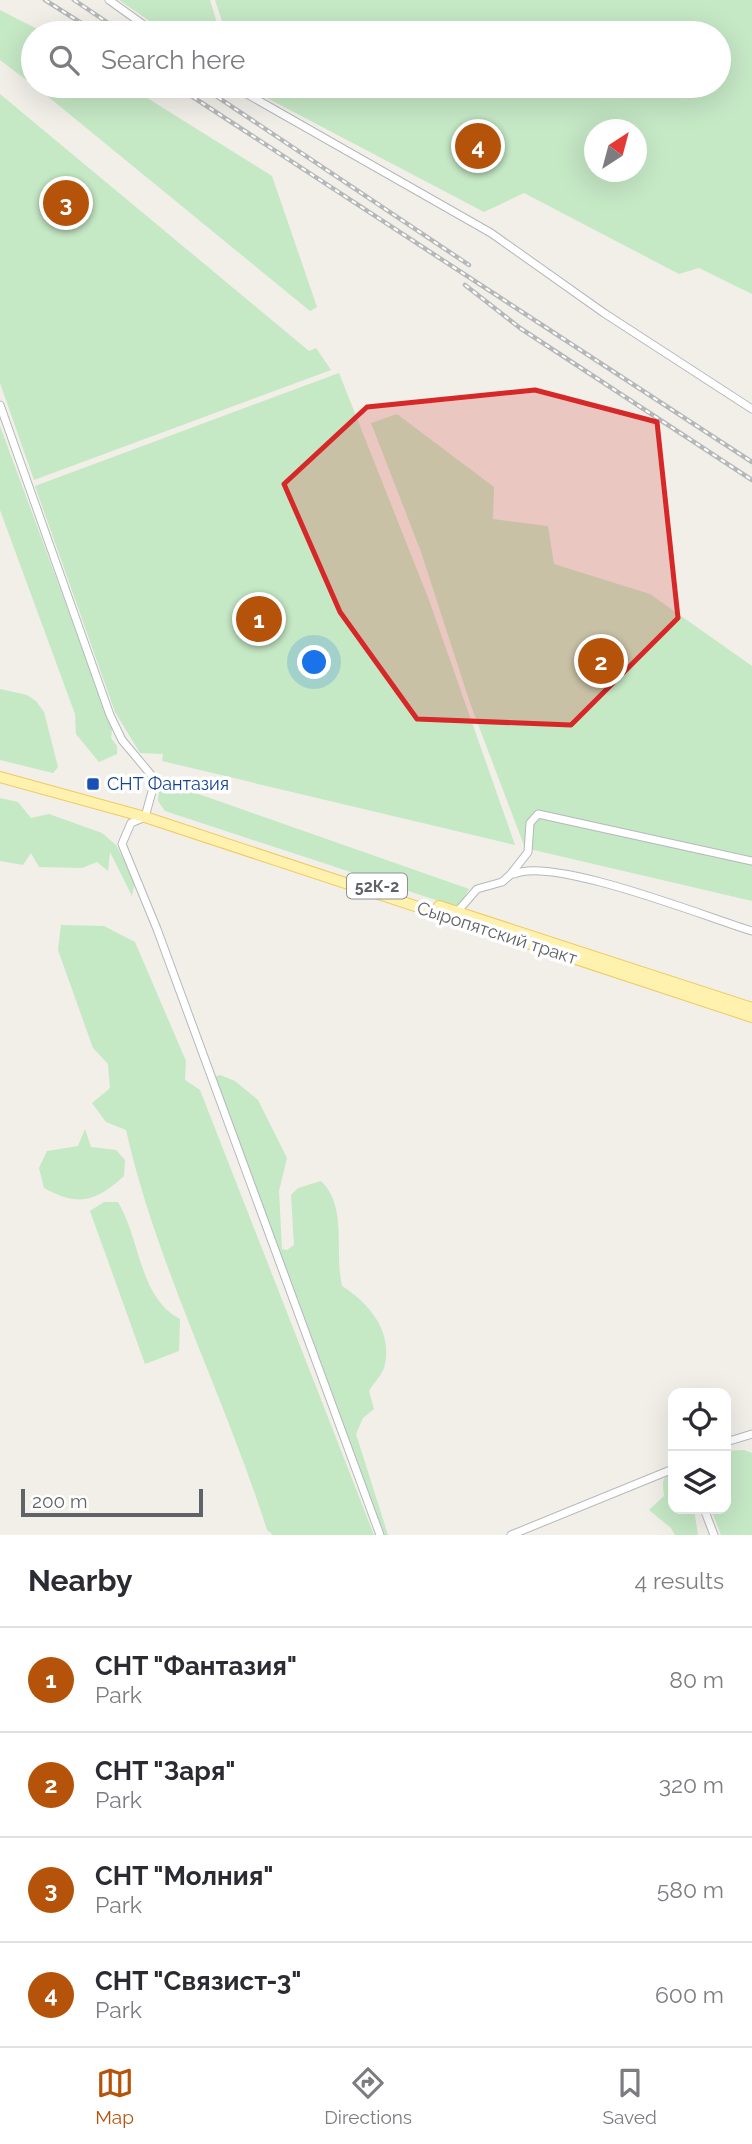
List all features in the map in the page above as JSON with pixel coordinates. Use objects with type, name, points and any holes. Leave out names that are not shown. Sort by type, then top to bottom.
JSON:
[{"type":"main road","name":"Сыропятский тракт","points":[[0,771],[457,912],[752,1008]]},
{"type":"main road","name":"Сыропятский тракт","points":[[0,777],[146,814],[752,1017]]},
{"type":"street","points":[[109,0],[138,21]]},
{"type":"street","points":[[254,98],[491,233],[604,313],[752,409]]},
{"type":"street","points":[[0,405],[110,715],[122,740],[152,776],[153,788],[146,814],[131,823],[122,844],[157,929],[380,1535]]},
{"type":"street","points":[[457,912],[477,890],[502,882],[510,876],[528,852],[533,817],[544,813],[752,861]]},
{"type":"street","points":[[510,876],[531,870],[564,874],[752,931]]},
{"type":"street","points":[[731,1440],[752,1434]]},
{"type":"street","points":[[511,1535],[668,1471]]},
{"type":"street","points":[[706,1514],[714,1535]]},
{"type":"highlighted area","points":[[535,390],[657,422],[678,618],[571,725],[417,719],[340,612],[284,484],[367,407]]},
{"type":"green space","points":[[119,0],[210,0],[216,21],[150,21]]},
{"type":"green space","points":[[215,0],[752,0],[752,294],[699,268],[679,274],[524,193],[484,212],[267,98],[731,98],[731,21],[222,21]]},
{"type":"green space","points":[[0,10],[22,21],[21,76],[0,60]]},
{"type":"green space","points":[[0,94],[309,351],[316,348],[331,370],[34,480],[0,383]]},
{"type":"green space","points":[[50,98],[147,98],[272,176],[317,307],[310,311]]},
{"type":"green space","points":[[339,373],[429,600],[515,845],[162,761],[163,754],[140,753],[115,712],[35,486]]},
{"type":"green space","points":[[397,414],[494,487],[493,519],[548,526],[554,564],[650,594],[752,666],[752,901],[525,848],[470,703],[421,552],[371,423]]},
{"type":"green space","points":[[0,426],[112,729],[111,738],[117,746],[117,754],[99,762],[76,734],[75,714],[0,510]]},
{"type":"green space","points":[[0,689],[27,695],[36,701],[44,712],[58,767],[53,773],[0,760]]},
{"type":"green space","points":[[160,777],[170,784],[469,889],[460,904],[454,906],[165,811],[158,801]]},
{"type":"green space","points":[[0,798],[18,802],[31,818],[49,814],[102,833],[116,845],[135,881],[132,896],[110,852],[108,871],[97,862],[82,868],[39,867],[31,853],[23,865],[0,861]]},
{"type":"green space","points":[[61,925],[104,926],[135,942],[186,1061],[185,1080],[200,1090],[374,1535],[273,1535],[267,1530],[155,1232],[126,1130],[106,1122],[92,1103],[110,1088],[108,1064],[93,1048],[58,950]]},
{"type":"green space","points":[[220,1075],[235,1081],[258,1100],[287,1158],[279,1191],[282,1249],[287,1250],[294,1245],[291,1195],[298,1188],[321,1181],[335,1203],[342,1286],[370,1310],[382,1331],[386,1355],[384,1368],[369,1391],[374,1409],[363,1418],[356,1434],[388,1535],[381,1535],[212,1077]]},
{"type":"green space","points":[[85,1129],[91,1147],[116,1150],[125,1160],[124,1176],[104,1192],[86,1199],[67,1198],[44,1188],[39,1168],[47,1151],[78,1146]]},
{"type":"green space","points":[[104,1202],[118,1202],[148,1282],[166,1309],[180,1319],[179,1351],[145,1364],[90,1211]]},
{"type":"green space","points":[[744,1450],[752,1453],[752,1535],[721,1535],[713,1514],[731,1514],[731,1451]]},
{"type":"green space","points":[[668,1475],[668,1514],[695,1514],[698,1535],[675,1535],[671,1528],[649,1510],[664,1496],[664,1479]]},
{"type":"railway","points":[[45,0],[78,21]]},
{"type":"railway","points":[[74,0],[105,21]]},
{"type":"railway","points":[[194,98],[752,462]]},
{"type":"railway","points":[[219,98],[469,265]]},
{"type":"railway","points":[[465,285],[520,328],[752,480]]},
{"type":"place","name":"СНТ \"Связист-3\"","points":[[478,146]]},
{"type":"place","name":"СНТ \"Молния\"","points":[[66,203]]},
{"type":"place","name":"СНТ \"Фантазия\"","points":[[259,619]]},
{"type":"place","name":"СНТ \"Заря\"","points":[[601,661]]},
{"type":"place","name":"СНТ Фантазия","points":[[93,784]]}]
